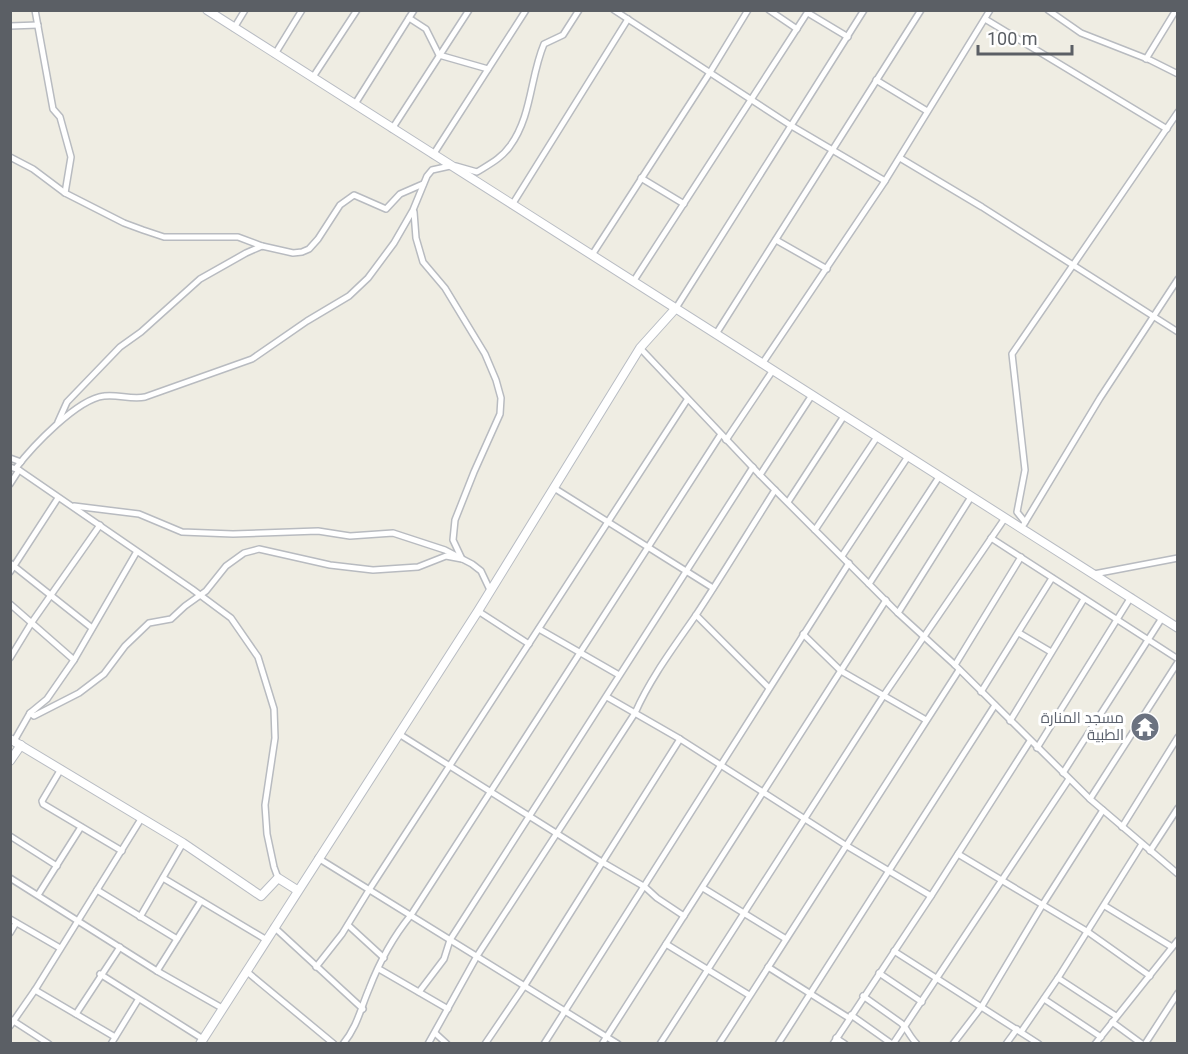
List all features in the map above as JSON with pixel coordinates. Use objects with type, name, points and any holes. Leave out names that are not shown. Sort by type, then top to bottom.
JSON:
[{"type":"street","points":[[35,10],[53,109],[60,117],[71,157],[65,193]]},
{"type":"street","points":[[207,10],[908,458],[1005,518],[1023,525],[1092,574],[1178,628]]},
{"type":"street","points":[[234,28],[245,10]]},
{"type":"street","points":[[275,54],[302,10]]},
{"type":"street","points":[[313,77],[357,10]]},
{"type":"street","points":[[355,104],[414,10]]},
{"type":"street","points":[[392,129],[469,10]]},
{"type":"street","points":[[433,155],[526,10]]},
{"type":"street","points":[[442,161],[477,172],[506,152],[521,127],[544,44],[563,35],[579,10]]},
{"type":"street","points":[[614,10],[627,15],[709,74],[885,181]]},
{"type":"street","points":[[592,255],[709,74],[747,10]]},
{"type":"street","points":[[769,10],[797,29]]},
{"type":"street","points":[[100,974],[201,1041],[478,611],[640,348],[676,308],[864,10]]},
{"type":"street","points":[[716,334],[921,10]]},
{"type":"street","points":[[762,364],[900,158],[990,10]]},
{"type":"street","points":[[1048,10],[1081,33],[1178,74]]},
{"type":"street","points":[[1146,59],[1176,10]]},
{"type":"street","points":[[633,282],[808,12],[848,37]]},
{"type":"street","points":[[512,206],[627,15]]},
{"type":"street","points":[[409,18],[426,29],[439,55],[489,69]]},
{"type":"street","points":[[985,19],[1167,129]]},
{"type":"street","points":[[10,26],[38,25]]},
{"type":"street","points":[[876,80],[927,111]]},
{"type":"street","points":[[1023,525],[1017,512],[1024,470],[1012,354],[1178,112]]},
{"type":"street","points":[[10,157],[33,169],[65,193],[124,223],[164,237],[238,237],[262,246],[293,253],[309,249],[340,205],[354,195],[386,209],[400,194],[423,184]]},
{"type":"street","points":[[900,158],[1178,332]]},
{"type":"street","points":[[10,484],[15,468],[58,422],[87,403],[102,396],[136,399],[145,397],[252,359],[307,321],[349,296],[368,278],[394,243],[432,170],[440,166],[450,166]]},
{"type":"street","points":[[641,178],[684,204]]},
{"type":"street","points":[[413,210],[416,238],[423,262],[445,288],[485,354],[501,398],[500,414],[469,482],[455,520],[453,540],[462,559]]},
{"type":"street","points":[[776,240],[827,269]]},
{"type":"street","points":[[58,422],[67,402],[120,347],[141,332],[200,279],[262,246]]},
{"type":"street","points":[[1023,525],[1100,398],[1178,279]]},
{"type":"street","points":[[640,348],[760,475],[924,638],[1090,799],[1178,874]]},
{"type":"street","points":[[726,440],[772,370]]},
{"type":"street","points":[[760,475],[812,395]]},
{"type":"street","points":[[315,967],[348,925],[607,520],[687,400]]},
{"type":"street","points":[[788,502],[844,416]]},
{"type":"street","points":[[343,1044],[357,1024],[370,987],[398,931],[411,915],[491,792],[721,434]]},
{"type":"street","points":[[815,530],[877,437]]},
{"type":"street","points":[[10,458],[21,462]]},
{"type":"street","points":[[842,556],[908,458]]},
{"type":"street","points":[[419,992],[444,959],[450,940],[753,467]]},
{"type":"street","points":[[15,468],[231,618],[244,635],[258,657],[274,709],[275,738],[265,805],[267,834],[278,878],[297,890]]},
{"type":"street","points":[[869,584],[939,477]]},
{"type":"street","points":[[554,488],[688,570],[713,588]]},
{"type":"street","points":[[428,1044],[477,956],[635,712],[646,688],[776,490]]},
{"type":"street","points":[[898,612],[971,497]]},
{"type":"street","points":[[58,498],[12,567],[92,628]]},
{"type":"street","points":[[70,505],[139,514],[182,532],[233,534],[318,531],[350,536],[393,533],[445,550],[472,564],[481,571],[490,590]]},
{"type":"street","points":[[660,1044],[884,695],[1005,518]]},
{"type":"street","points":[[10,658],[32,622],[100,525]]},
{"type":"street","points":[[991,538],[1178,660],[1090,799]]},
{"type":"street","points":[[30,713],[34,716],[79,693],[104,674],[125,646],[149,623],[171,619],[213,585],[232,560],[244,553],[259,549],[330,565],[373,570],[418,567],[446,556],[462,559]]},
{"type":"street","points":[[10,761],[15,742],[30,713],[47,699],[74,660],[136,552]]},
{"type":"street","points":[[719,1044],[848,846],[926,720],[1021,557]]},
{"type":"street","points":[[1092,574],[1178,558]]},
{"type":"street","points":[[543,1044],[849,563]]},
{"type":"street","points":[[981,692],[1052,578]]},
{"type":"street","points":[[1037,748],[1131,597]]},
{"type":"street","points":[[1010,721],[1084,599]]},
{"type":"street","points":[[602,1044],[886,600]]},
{"type":"street","points":[[10,604],[74,660]]},
{"type":"street","points":[[478,611],[529,644]]},
{"type":"street","points":[[696,615],[769,688]]},
{"type":"street","points":[[1063,773],[1162,618]]},
{"type":"street","points":[[539,629],[620,675]]},
{"type":"street","points":[[1019,633],[1052,652]]},
{"type":"street","points":[[803,634],[842,671],[926,720]]},
{"type":"street","points":[[607,697],[680,738],[805,819],[931,896]]},
{"type":"street","points":[[778,1044],[995,705]]},
{"type":"street","points":[[399,734],[645,887],[684,916]]},
{"type":"street","points":[[1122,827],[1178,737]]},
{"type":"street","points":[[485,1044],[525,985],[680,738]]},
{"type":"street","points":[[845,1044],[834,1041],[931,896],[1030,741]]},
{"type":"street","points":[[15,742],[183,843],[261,896],[278,878]]},
{"type":"street","points":[[61,769],[42,801],[81,827],[122,850]]},
{"type":"street","points":[[768,967],[893,1044],[1069,779]]},
{"type":"street","points":[[1150,851],[1178,808]]},
{"type":"street","points":[[953,1044],[982,1006],[1042,904],[1103,810]]},
{"type":"street","points":[[49,1044],[12,1022],[35,990],[141,819]]},
{"type":"street","points":[[38,895],[81,827]]},
{"type":"street","points":[[10,836],[57,866]]},
{"type":"street","points":[[140,917],[183,843]]},
{"type":"street","points":[[1006,1044],[1044,999],[1142,844]]},
{"type":"street","points":[[958,854],[1088,932],[1150,976]]},
{"type":"street","points":[[318,858],[618,1044]]},
{"type":"street","points":[[10,878],[222,1008]]},
{"type":"street","points":[[163,878],[266,939]]},
{"type":"street","points":[[702,888],[786,939]]},
{"type":"street","points":[[97,890],[177,939]]},
{"type":"street","points":[[157,970],[201,901]]},
{"type":"street","points":[[1104,906],[1172,947]]},
{"type":"street","points":[[10,933],[13,921],[60,948]]},
{"type":"street","points":[[348,925],[384,958]]},
{"type":"street","points":[[274,927],[363,1009]]},
{"type":"street","points":[[1095,1044],[1178,940]]},
{"type":"street","points":[[666,945],[749,995]]},
{"type":"street","points":[[76,1014],[120,946]]},
{"type":"street","points":[[894,951],[1040,1044]]},
{"type":"street","points":[[379,969],[448,1010]]},
{"type":"street","points":[[246,971],[333,1044]]},
{"type":"street","points":[[879,973],[921,1002]]},
{"type":"street","points":[[1058,978],[1116,1017]]},
{"type":"street","points":[[35,990],[114,1037]]},
{"type":"street","points":[[1112,1022],[1144,1044],[1178,993]]},
{"type":"street","points":[[863,996],[905,1026],[908,1034],[917,1044]]},
{"type":"street","points":[[1044,999],[1101,1037]]},
{"type":"street","points":[[111,1044],[138,1000]]},
{"type":"street","points":[[435,1033],[447,1044]]},
{"type":"place","name":"مسجد المنارة الطبية","points":[[1145,727]]}]
